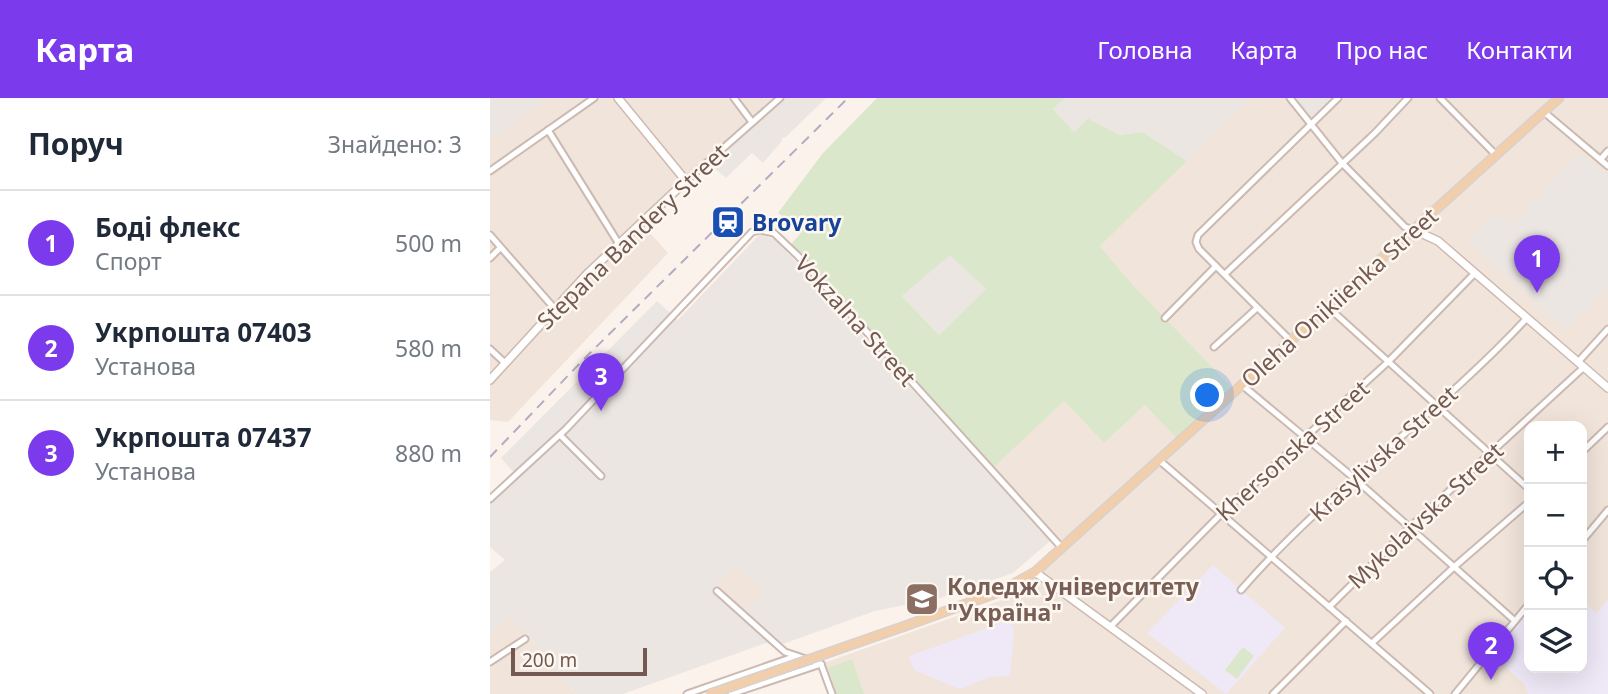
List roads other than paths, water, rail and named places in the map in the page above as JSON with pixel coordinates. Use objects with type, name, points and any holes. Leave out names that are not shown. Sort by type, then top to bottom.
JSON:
[{"type":"main road","name":"Oleha Onikiienka Street","points":[[710,694],[999,592],[1035,572],[1559,98]]},
{"type":"street","points":[[490,172],[594,98]]},
{"type":"street","points":[[618,98],[686,181]]},
{"type":"street","points":[[734,98],[752,122]]},
{"type":"street","name":"Stepana Bandery Street","points":[[490,380],[554,308],[619,244],[780,98]]},
{"type":"street","points":[[1290,98],[1342,163],[1405,227],[1430,236],[1608,388]]},
{"type":"street","points":[[1290,340],[1216,266],[1196,242],[1198,235],[1338,98]]},
{"type":"street","points":[[1225,274],[1409,98]]},
{"type":"street","points":[[1440,98],[1496,155]]},
{"type":"street","points":[[1544,111],[1608,166]]},
{"type":"street","points":[[548,130],[619,244]]},
{"type":"street","points":[[1601,159],[1608,151]]},
{"type":"street","name":"Vokzalna Street","points":[[490,499],[560,435],[752,232],[760,230],[774,233],[798,256],[1062,548]]},
{"type":"street","points":[[490,235],[554,308]]},
{"type":"street","points":[[490,258],[500,248]]},
{"type":"street","points":[[1165,318],[1216,266]]},
{"type":"street","name":"Khersonska Street","points":[[1110,627],[1220,514],[1388,362],[1475,273]]},
{"type":"street","points":[[1328,307],[1524,485]]},
{"type":"street","points":[[1214,347],[1257,308]]},
{"type":"street","name":"Krasylivska Street","points":[[1241,590],[1270,557],[1527,318]]},
{"type":"street","name":"Mykolaivska Street","points":[[1329,607],[1581,364],[1608,329]]},
{"type":"street","points":[[490,349],[505,363]]},
{"type":"street","points":[[1242,384],[1354,478],[1515,621]]},
{"type":"street","points":[[1587,447],[1608,426]]},
{"type":"street","points":[[560,435],[601,476]]},
{"type":"street","points":[[1159,460],[1430,694]]},
{"type":"street","points":[[1372,643],[1524,506]]},
{"type":"street","points":[[1587,535],[1608,510]]},
{"type":"street","points":[[1035,572],[1202,694]]},
{"type":"street","points":[[717,591],[785,652],[821,664]]},
{"type":"street","points":[[1455,694],[1524,610]]},
{"type":"street","points":[[1273,694],[1346,621]]},
{"type":"street","points":[[490,662],[525,639]]},
{"type":"street","points":[[687,694],[796,656]]},
{"type":"street","points":[[731,694],[821,664]]},
{"type":"street","points":[[821,664],[832,694]]},
{"type":"railway","points":[[490,457],[583,360],[848,98]]},
{"type":"place","name":"Brovary","points":[[728,222]]},
{"type":"place","name":"Боді флекс","points":[[1537,293]]},
{"type":"place","name":"Укрпошта 07437","points":[[601,411]]},
{"type":"place","name":"Коледж університету \"Україна\"","points":[[922,599]]},
{"type":"place","name":"Укрпошта 07403","points":[[1491,680]]}]
